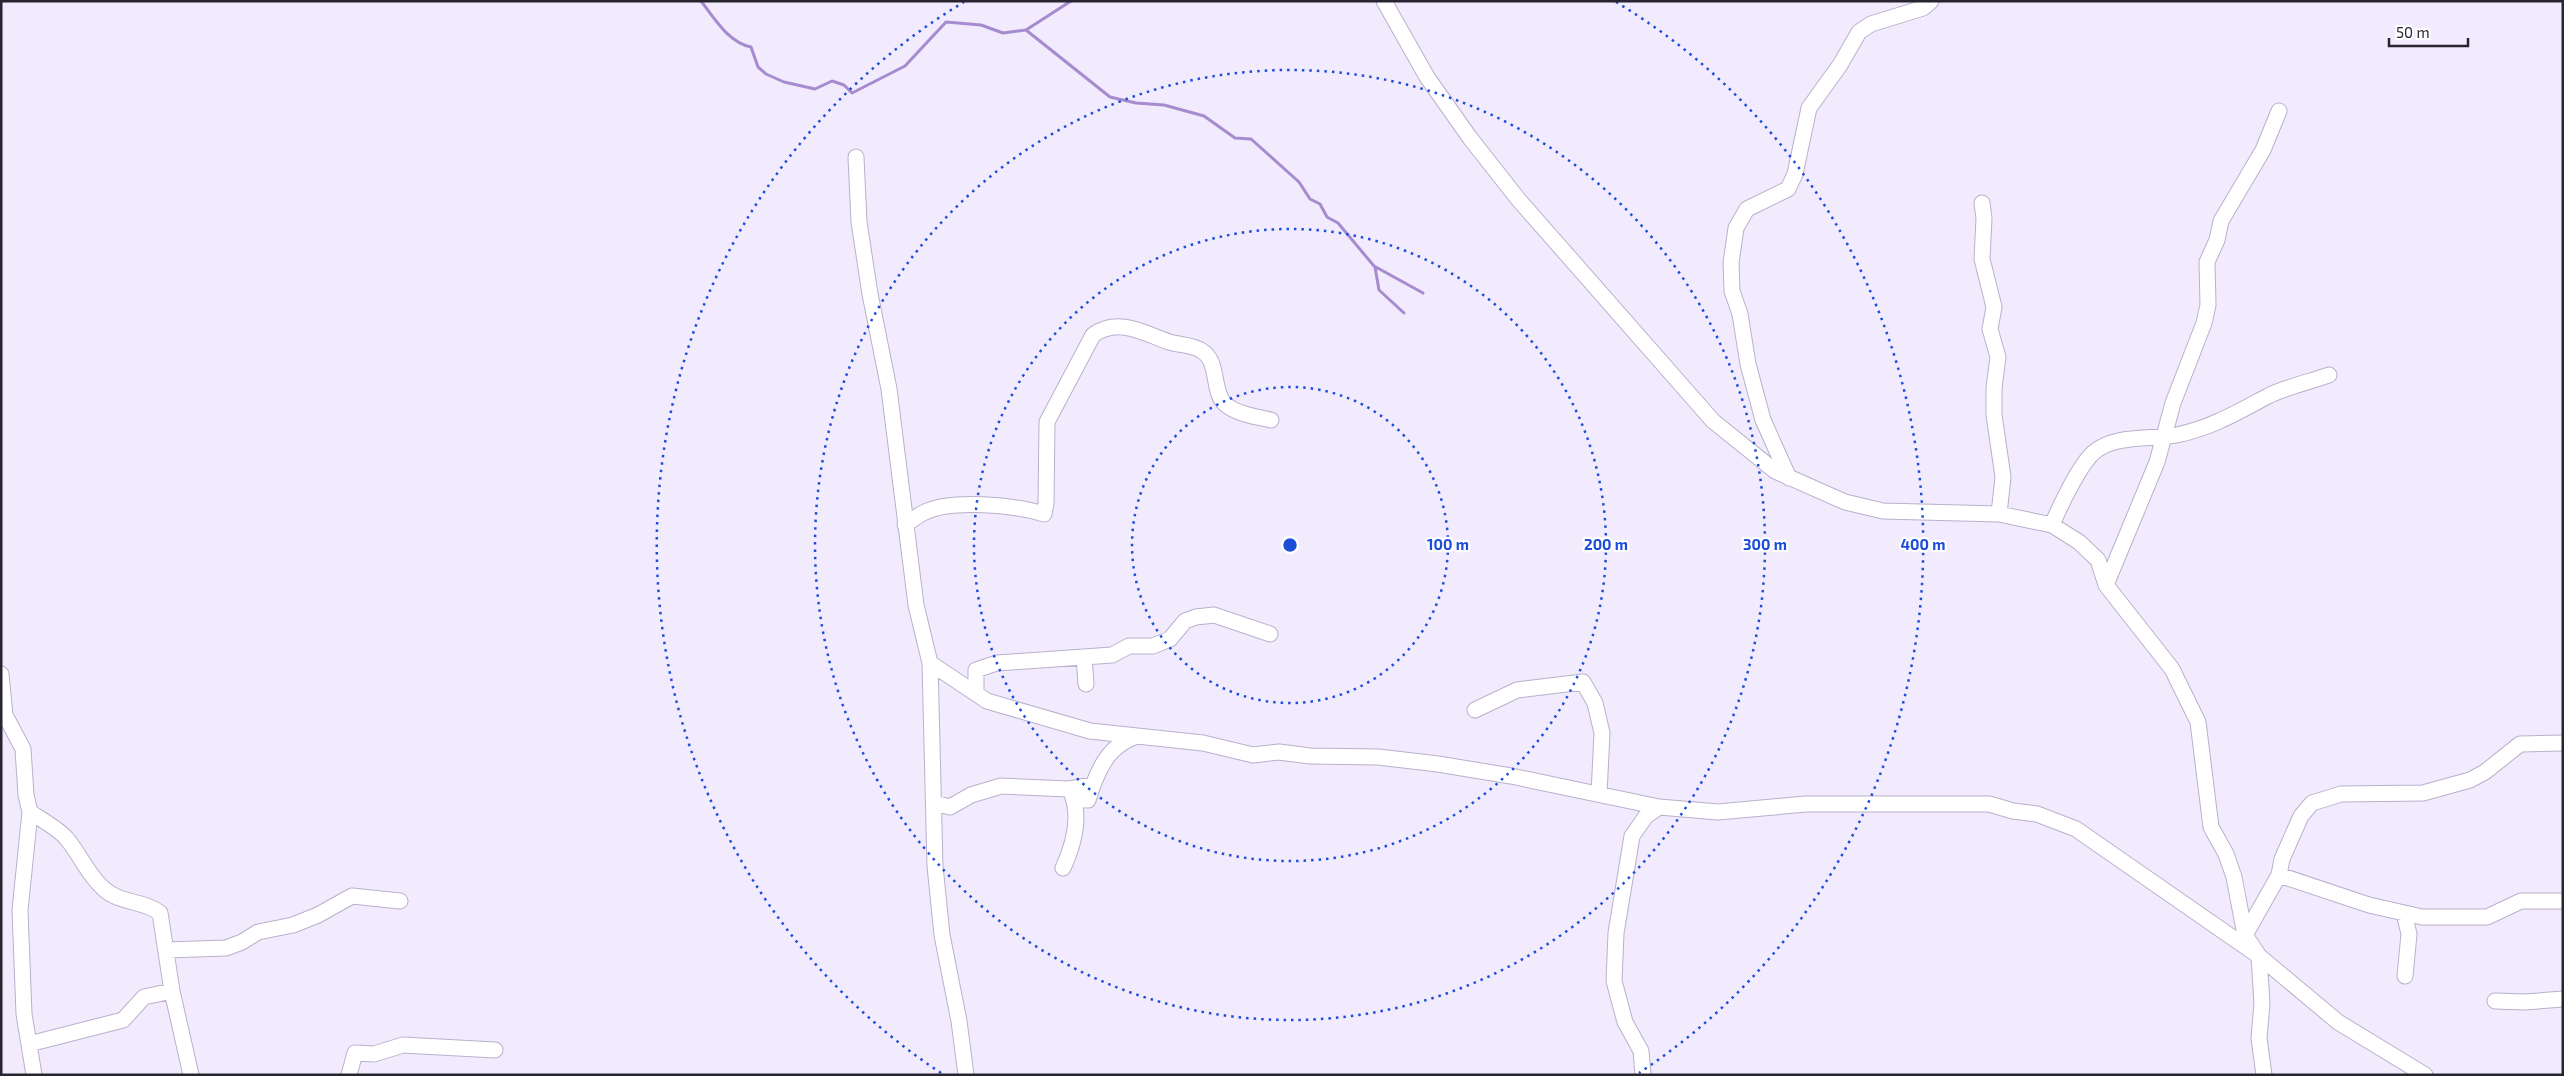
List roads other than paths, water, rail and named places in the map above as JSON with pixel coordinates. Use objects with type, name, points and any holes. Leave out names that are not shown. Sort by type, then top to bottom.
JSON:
[{"type":"street","points":[[1384,1],[1427,77],[1470,138],[1518,199],[1713,421],[1775,471],[1845,502],[1883,511],[1999,514],[2052,525],[2079,542],[2098,560],[2106,585],[2172,669],[2198,722],[2210,827],[2226,854],[2234,877],[2245,935],[2259,956],[2262,1004],[2259,1038],[2264,1075]]},
{"type":"street","points":[[1789,478],[1762,420],[1748,364],[1740,314],[1732,290],[1731,263],[1736,228],[1747,209],[1788,188],[1795,174],[1809,108],[1840,65],[1859,32],[1871,24],[1923,8],[1930,1]]},
{"type":"street","points":[[2106,585],[2157,462],[2173,403],[2204,323],[2208,305],[2207,262],[2217,240],[2221,221],[2263,150],[2279,111]]},
{"type":"street","points":[[856,157],[859,222],[870,294],[889,390],[916,605],[930,664],[935,866],[942,935],[959,1021],[966,1075]]},
{"type":"street","points":[[1982,204],[1984,218],[1982,259],[1994,307],[1990,329],[1998,357],[1994,388],[1994,415],[2003,477],[1999,514]]},
{"type":"street","points":[[905,524],[926,511],[956,506],[1010,506],[1044,514],[1046,504],[1045,434],[1047,422],[1093,335],[1102,328],[1130,326],[1169,342],[1202,351],[1208,358],[1219,395],[1225,404],[1244,414],[1271,420]]},
{"type":"street","points":[[2052,525],[2061,502],[2083,465],[2093,453],[2115,442],[2163,437],[2216,424],[2269,396],[2328,376]]},
{"type":"street","points":[[952,679],[1005,662],[1112,655],[1129,646],[1153,646],[1170,639],[1185,621],[1196,617],[1214,615],[1270,634]]},
{"type":"street","points":[[1084,657],[1086,684]]},
{"type":"street","points":[[930,664],[976,692],[986,701],[1090,731],[1203,743],[1253,755],[1279,752],[1310,756],[1378,757],[1438,764],[1659,807],[1718,812],[1806,804],[1989,804],[2037,814],[2076,829],[2259,956],[2338,1022],[2425,1075]]},
{"type":"street","points":[[976,670],[976,692]]},
{"type":"street","points":[[1,674],[5,714],[23,749],[26,795],[30,812],[20,910],[24,1014],[34,1075]]},
{"type":"street","points":[[1475,710],[1517,690],[1583,682],[1595,703],[1602,733],[1599,794]]},
{"type":"street","points":[[934,810],[950,807],[971,795],[1001,786],[1072,794],[1088,800],[1100,767],[1113,749],[1122,742],[1139,735]]},
{"type":"street","points":[[2245,935],[2280,875],[2282,858],[2301,816],[2312,803],[2340,794],[2423,793],[2470,780],[2485,772],[2520,744],[2563,743]]},
{"type":"street","points":[[1063,868],[1074,843],[1072,794]]},
{"type":"street","points":[[1643,1075],[1641,1051],[1625,1022],[1614,981],[1616,933],[1632,836],[1646,816],[1659,807]]},
{"type":"street","points":[[30,812],[67,838],[87,870],[104,889],[118,900],[151,906],[160,913],[172,991],[191,1075]]},
{"type":"street","points":[[2280,875],[2368,905],[2422,917],[2487,917],[2521,902],[2563,901]]},
{"type":"street","points":[[166,950],[226,948],[242,942],[258,932],[293,924],[318,915],[352,896],[400,901]]},
{"type":"street","points":[[2404,913],[2409,934],[2405,976]]},
{"type":"street","points":[[29,1044],[123,1020],[144,997],[172,991]]},
{"type":"street","points":[[2495,1001],[2525,1002],[2563,999]]},
{"type":"street","points":[[349,1075],[355,1053],[374,1054],[403,1045],[495,1050]]},
{"type":"waterway","points":[[701,1],[729,35],[735,40],[751,47],[758,67],[766,74],[784,82],[815,89],[832,81],[844,85],[852,93],[905,66],[946,22],[981,25],[1003,33],[1026,30],[1071,1]]},
{"type":"waterway","points":[[1026,30],[1110,97],[1136,103],[1164,105],[1204,116],[1235,138],[1251,139],[1299,182],[1310,199],[1320,204],[1327,217],[1338,223],[1374,266],[1423,293]]},
{"type":"waterway","points":[[1375,267],[1379,290],[1404,313]]}]
